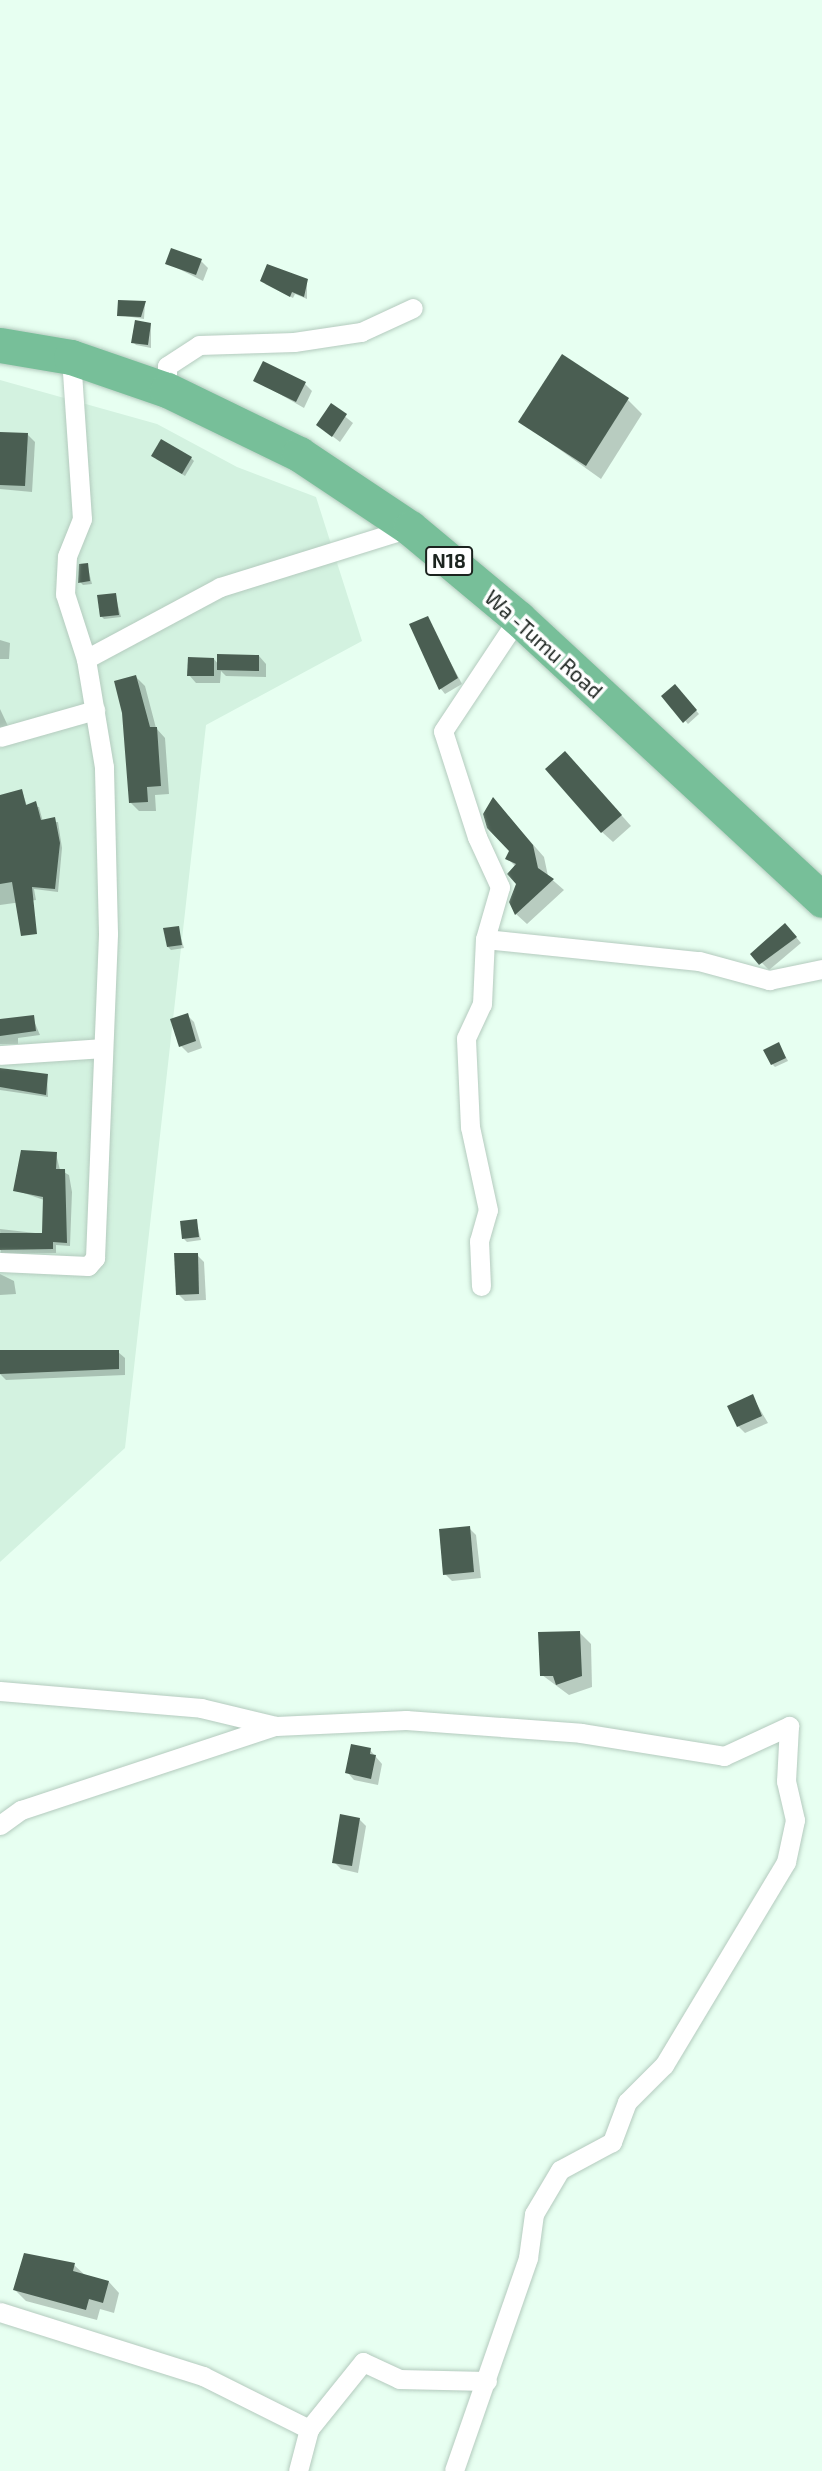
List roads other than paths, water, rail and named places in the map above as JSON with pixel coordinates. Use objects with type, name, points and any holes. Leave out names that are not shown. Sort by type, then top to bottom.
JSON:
[{"type":"highway","name":"Wa -Tumu Road","points":[[0,345],[71,357],[167,390],[299,454],[410,528],[518,618],[822,900]]},
{"type":"street","points":[[167,390],[167,366],[199,345],[294,342],[361,332],[413,308]]},
{"type":"street","points":[[0,1262],[93,1264],[107,874],[104,767],[86,659],[64,580],[67,556],[82,526],[71,357]]},
{"type":"street","points":[[86,659],[220,587],[410,528]]},
{"type":"street","points":[[481,1286],[480,1241],[488,1210],[470,1127],[466,1038],[482,1004],[485,939],[500,887],[477,836],[443,731],[518,618]]},
{"type":"street","points":[[0,737],[95,710]]},
{"type":"street","points":[[485,939],[687,959],[769,980],[822,969]]},
{"type":"street","points":[[0,1055],[102,1048]]},
{"type":"street","points":[[0,1691],[201,1707],[276,1726]]},
{"type":"street","points":[[0,1825],[21,1810],[276,1726],[406,1720],[582,1733],[724,1756],[789,1726],[786,1781],[795,1820],[786,1862],[664,2066],[627,2102],[612,2143],[560,2171],[534,2214],[528,2258],[454,2471]]},
{"type":"street","points":[[0,2312],[203,2376],[309,2429]]},
{"type":"street","points":[[298,2471],[309,2429],[363,2362],[399,2379],[487,2381]]}]
